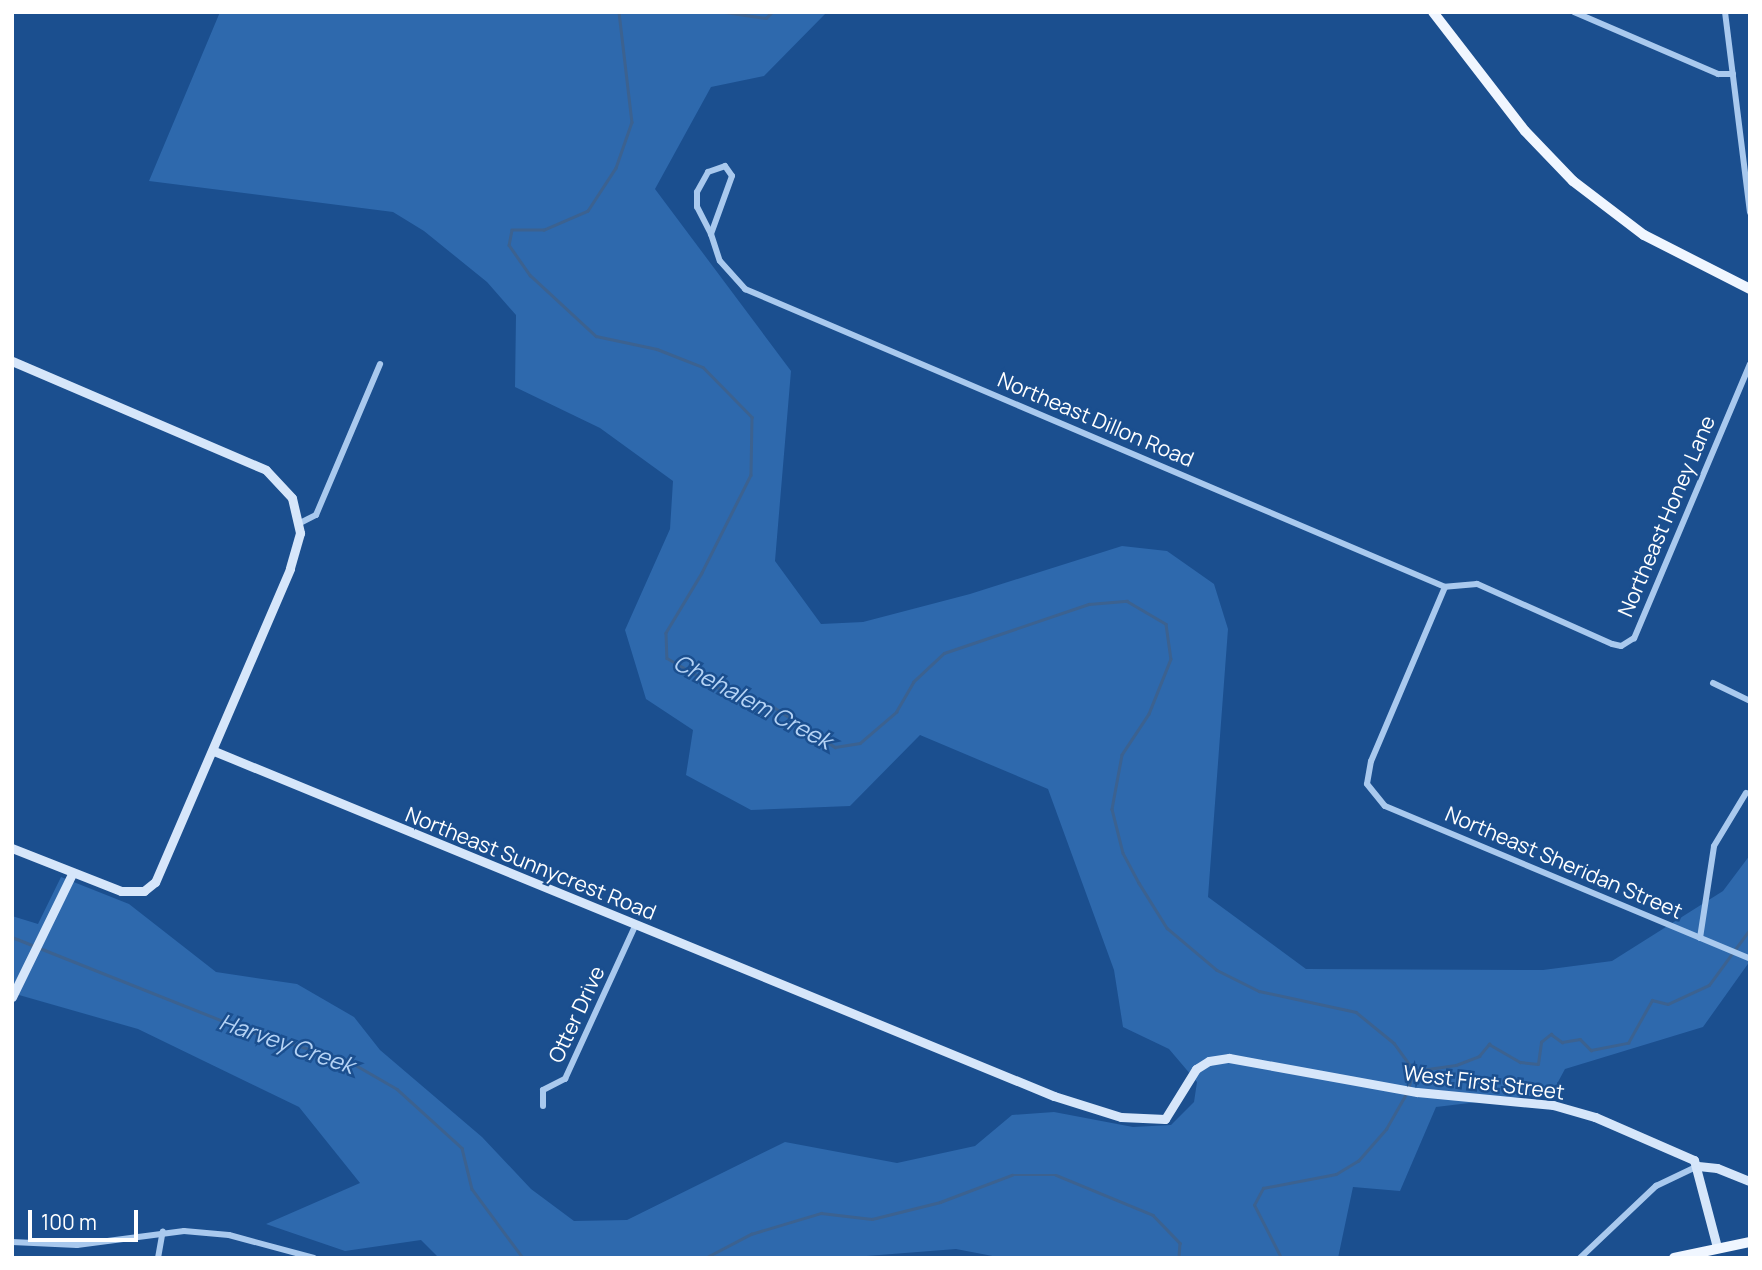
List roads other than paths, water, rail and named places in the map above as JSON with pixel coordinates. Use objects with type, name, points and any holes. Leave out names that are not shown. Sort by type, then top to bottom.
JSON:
[{"type":"main road","points":[[1433,12],[1525,131],[1573,181],[1653,241],[1750,289]]},
{"type":"main road","points":[[1674,1258],[1750,1242]]},
{"type":"street","points":[[1574,12],[1718,74],[1733,74]]},
{"type":"street","points":[[1725,12],[1750,212]]},
{"type":"street","points":[[725,166],[733,176],[711,234],[697,207],[697,192],[708,172],[725,166]]},
{"type":"street","name":"Northeast Dillon Road","points":[[711,234],[734,282],[1445,587]]},
{"type":"street","points":[[12,361],[266,470],[285,487],[300,523],[296,554],[161,873],[150,888],[133,893],[121,891],[72,874],[12,848]]},
{"type":"street","name":"Northeast Honey Lane","points":[[1445,587],[1478,584],[1612,643],[1629,643],[1750,363]]},
{"type":"street","points":[[300,523],[316,515],[380,364]]},
{"type":"street","name":"Northeast Sheridan Street","points":[[1445,587],[1371,761],[1369,792],[1385,806],[1749,959]]},
{"type":"street","points":[[1713,683],[1750,701]]},
{"type":"street","name":"Northeast Sunnycrest Road","points":[[214,751],[1054,1096],[1121,1117],[1165,1119],[1196,1069],[1217,1058],[1366,1084]]},
{"type":"street","points":[[1700,938],[1714,846],[1746,793]]},
{"type":"street","points":[[12,997],[72,874]]},
{"type":"street","name":"Otter Drive","points":[[543,1107],[543,1090],[565,1079],[636,924]]},
{"type":"street","name":"West First Street","points":[[1366,1084],[1568,1109],[1683,1154],[1698,1166],[1717,1168],[1750,1181]]},
{"type":"street","points":[[1580,1258],[1665,1179],[1698,1166],[1717,1247]]},
{"type":"street","points":[[158,1258],[163,1231]]},
{"type":"street","points":[[12,1242],[77,1245],[163,1231],[229,1235],[314,1258]]},
{"type":"waterway","name":"Chehalem Creek","points":[[619,12],[632,122],[616,168],[588,211],[544,230],[512,230],[509,245],[530,275],[596,336],[657,349],[703,367],[752,417],[751,475],[702,573],[666,633],[667,658],[719,688],[769,704],[835,747],[860,743],[896,712],[913,682],[944,653],[1089,604],[1127,601],[1166,624],[1171,659],[1149,714],[1122,755],[1112,809],[1123,853],[1139,883],[1167,928],[1217,970],[1259,991],[1356,1012],[1394,1043],[1414,1071]]},
{"type":"waterway","name":"Chehalem Creek","points":[[725,12],[766,18],[772,12]]},
{"type":"waterway","points":[[1414,1071],[1456,1065],[1479,1056],[1489,1044],[1520,1062],[1538,1064],[1541,1042],[1551,1034],[1562,1042],[1580,1039],[1591,1050],[1628,1043],[1652,1000],[1668,1004],[1709,985],[1750,929]]},
{"type":"waterway","name":"Harvey Creek","points":[[12,937],[248,1031],[347,1060],[397,1089],[462,1148],[472,1189],[523,1258]]},
{"type":"waterway","name":"Chehalem Creek","points":[[1408,1088],[1414,1071]]},
{"type":"waterway","name":"Chehalem Creek","points":[[1281,1258],[1254,1205],[1263,1188],[1336,1174],[1358,1161],[1386,1129],[1406,1094]]},
{"type":"waterway","name":"Harvey Creek","points":[[705,1258],[751,1234],[821,1213],[872,1219],[940,1202],[1012,1175],[1056,1175],[1153,1215],[1180,1243],[1179,1258]]}]
